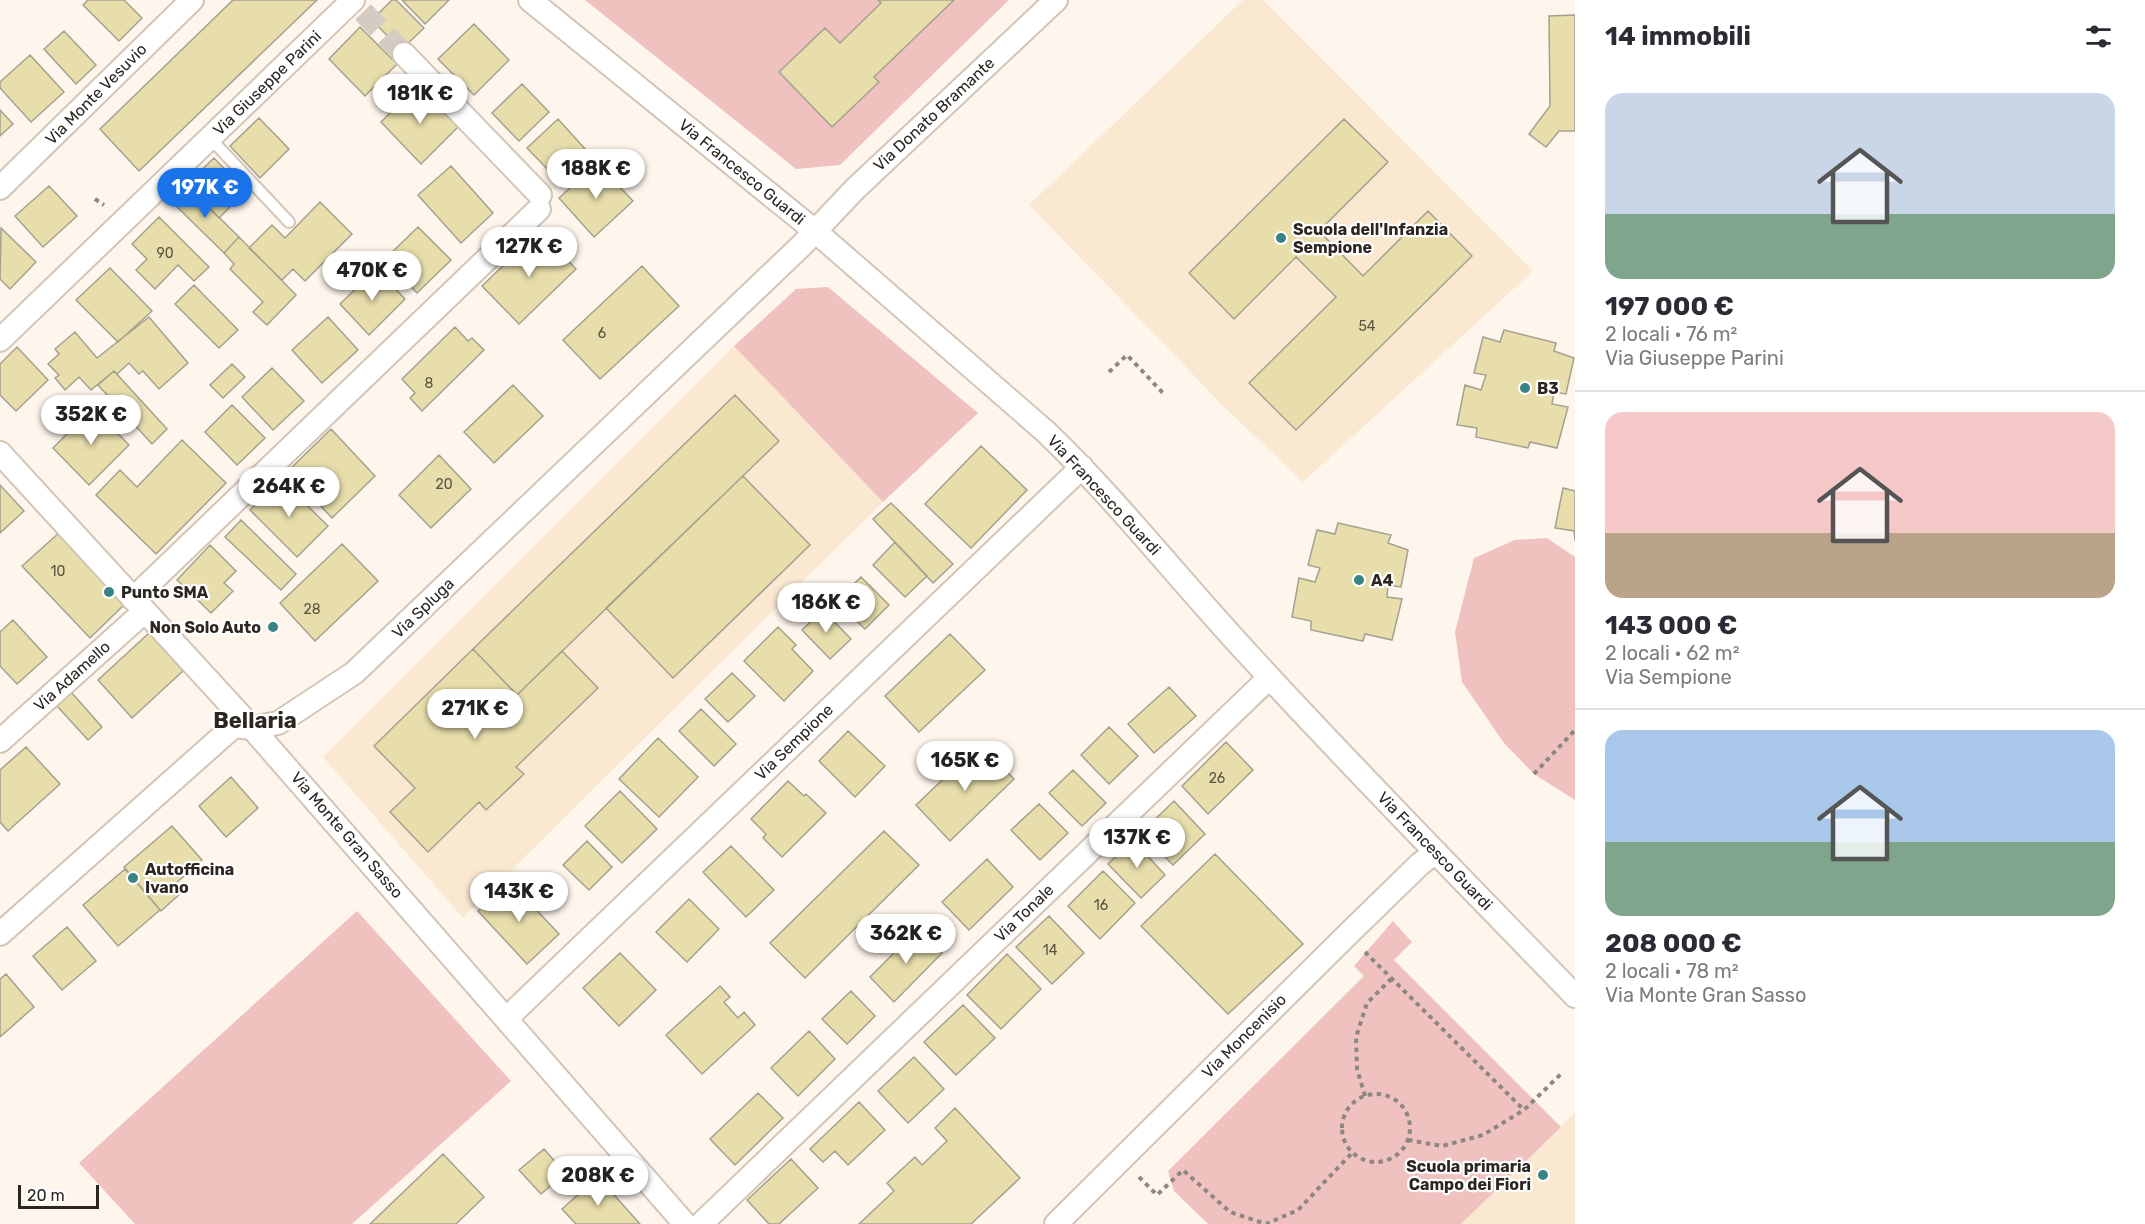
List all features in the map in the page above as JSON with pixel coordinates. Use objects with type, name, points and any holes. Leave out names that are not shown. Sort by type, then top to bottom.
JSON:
[{"type":"street","name":"Via Monte Vesuvio","points":[[0,188],[192,0]]},
{"type":"street","name":"Via Francesco Guardi","points":[[530,0],[815,231],[1046,432],[1082,467],[1269,678],[1575,996]]},
{"type":"street","name":"Via Donato Bramante","points":[[815,231],[855,189],[1056,0]]},
{"type":"street","name":"Via Giuseppe Parini","points":[[0,340],[210,138],[356,4]]},
{"type":"street","name":"Via Adamello","points":[[0,741],[139,605],[539,202],[404,54]]},
{"type":"street","name":"Via Spluga","points":[[0,934],[234,726],[252,728],[278,723],[354,673],[815,231]]},
{"type":"street","name":"Via Monte Gran Sasso","points":[[0,453],[252,728],[686,1224]]},
{"type":"street","name":"Via Sempione","points":[[507,1018],[1082,467]]},
{"type":"street","name":"Via Tonale","points":[[701,1224],[1269,678]]},
{"type":"street","name":"Via Moncenisio","points":[[1056,1224],[1420,864],[1436,852]]},
{"type":"lane","points":[[210,138],[289,222]]},
{"type":"path","points":[[95,199],[107,207]]},
{"type":"path","points":[[1109,372],[1126,355],[1163,393]]},
{"type":"path","points":[[1534,774],[1575,730]]},
{"type":"path","points":[[1372,945],[1364,953],[1524,1110]]},
{"type":"path","points":[[1365,1096],[1357,1069],[1356,1037],[1367,1003],[1391,979]]},
{"type":"path","points":[[1408,1140],[1442,1146],[1484,1135],[1524,1110],[1562,1073]]},
{"type":"path","points":[[1380,1094],[1394,1100],[1405,1110],[1409,1125],[1408,1140],[1401,1151],[1390,1159],[1377,1162],[1364,1160],[1352,1154],[1345,1143],[1341,1130],[1344,1116],[1352,1104],[1365,1096],[1380,1094]]},
{"type":"path","points":[[1121,1158],[1157,1195],[1183,1170],[1230,1212],[1266,1224],[1298,1210],[1352,1154]]},
{"type":"shaded area","points":[[585,0],[1009,0],[840,165],[796,169]]},
{"type":"shaded area","name":"Scuola dell'Infanzia Sempione","points":[[1243,0],[1263,0],[1533,271],[1303,482],[1220,403],[1029,205]]},
{"type":"shaded area","points":[[828,287],[978,413],[883,502],[734,346],[796,289]]},
{"type":"shaded area","points":[[734,346],[883,502],[463,918],[323,757]]},
{"type":"shaded area","points":[[1547,538],[1575,557],[1575,800],[1534,774],[1504,743],[1462,682],[1455,632],[1474,558],[1515,540]]},
{"type":"shaded area","points":[[357,911],[511,1081],[352,1224],[135,1224],[79,1163]]},
{"type":"shaded area","points":[[1393,921],[1412,942],[1394,960],[1561,1127],[1461,1224],[1208,1224],[1174,1191],[1168,1171],[1364,976],[1354,966]]},
{"type":"shaded area","name":"Scuola primaria Campo dei Fiori","points":[[1575,1112],[1575,1224],[1461,1224],[1561,1127]]},
{"type":"building","points":[[88,0],[124,0],[142,18],[119,41],[83,5]]},
{"type":"building","points":[[233,0],[317,0],[139,171],[100,129]]},
{"type":"building","points":[[392,0],[396,0],[424,28],[401,50],[372,20]]},
{"type":"building","points":[[402,0],[449,0],[425,24]]},
{"type":"building","points":[[878,0],[954,0],[874,77],[879,82],[832,127],[779,72],[825,28],[840,43],[881,3]]},
{"type":"building","points":[[1575,15],[1575,131],[1559,131],[1546,147],[1529,134],[1550,106],[1549,16]]},
{"type":"building","points":[[474,24],[509,60],[474,95],[438,59]]},
{"type":"building","points":[[360,27],[397,64],[365,96],[329,59]]},
{"type":"building","points":[[64,31],[96,65],[76,84],[44,49]]},
{"type":"building","points":[[30,55],[64,92],[31,122],[0,88],[0,82]]},
{"type":"building","points":[[522,84],[549,112],[519,141],[492,113]]},
{"type":"building","points":[[418,86],[458,127],[421,164],[381,122]]},
{"type":"building","points":[[0,110],[13,124],[0,136]]},
{"type":"building","points":[[259,118],[289,149],[260,178],[230,146]]},
{"type":"building","points":[[558,119],[586,150],[556,178],[527,148]]},
{"type":"building","points":[[1344,119],[1388,162],[1319,231],[1363,276],[1428,211],[1472,256],[1296,430],[1249,383],[1336,297],[1296,257],[1234,319],[1189,273]]},
{"type":"building","points":[[214,158],[246,191],[219,218],[186,185]]},
{"type":"building","points":[[597,163],[633,201],[594,237],[559,198]]},
{"type":"building","points":[[451,166],[493,213],[461,243],[418,195]]},
{"type":"building","points":[[186,185],[239,237],[224,253],[171,201]]},
{"type":"building","points":[[49,186],[77,216],[43,247],[15,216]]},
{"type":"building","points":[[320,202],[352,234],[305,281],[293,269],[282,280],[249,248],[272,225],[285,238]]},
{"type":"building","points":[[159,217],[209,267],[194,281],[178,265],[155,289],[136,270],[147,259],[132,244]]},
{"type":"building","points":[[418,227],[451,260],[417,293],[385,259]]},
{"type":"building","points":[[1,228],[36,262],[10,289],[0,279]]},
{"type":"building","points":[[539,231],[576,269],[519,324],[482,286]]},
{"type":"building","points":[[239,237],[296,295],[267,325],[253,312],[263,302],[230,269],[234,264],[224,253]]},
{"type":"building","points":[[642,266],[679,306],[600,379],[563,340]]},
{"type":"building","points":[[110,268],[152,311],[118,342],[76,300]]},
{"type":"building","points":[[376,269],[405,299],[369,335],[340,304]]},
{"type":"building","points":[[194,285],[238,330],[219,348],[175,304]]},
{"type":"building","points":[[149,317],[188,363],[159,389],[143,371],[139,374],[129,363],[117,374],[114,371],[91,390],[79,377],[65,390],[55,378],[59,375],[48,364],[59,354],[55,349],[75,332],[97,358]]},
{"type":"building","points":[[328,317],[358,350],[322,383],[292,350]]},
{"type":"building","points":[[455,327],[468,341],[472,338],[484,350],[422,411],[410,398],[415,393],[402,379]]},
{"type":"building","name":"B3","points":[[1504,330],[1556,343],[1554,351],[1574,358],[1566,394],[1554,392],[1552,404],[1568,407],[1557,448],[1530,442],[1528,448],[1476,437],[1477,428],[1457,425],[1465,385],[1481,390],[1486,375],[1474,373],[1483,337],[1500,342]]},
{"type":"building","points":[[17,347],[48,380],[16,411],[0,395],[0,364]]},
{"type":"building","points":[[232,364],[245,377],[223,398],[210,385]]},
{"type":"building","points":[[272,368],[304,401],[273,430],[242,397]]},
{"type":"building","points":[[114,371],[167,429],[152,444],[98,385]]},
{"type":"building","points":[[513,385],[543,416],[494,463],[464,432]]},
{"type":"building","points":[[735,395],[779,441],[517,695],[473,649]]},
{"type":"building","points":[[232,405],[265,438],[237,465],[205,432]]},
{"type":"building","points":[[93,408],[129,445],[89,485],[53,448]]},
{"type":"building","points":[[331,429],[375,476],[332,518],[288,471]]},
{"type":"building","points":[[182,440],[226,483],[156,554],[96,495],[120,470],[137,487]]},
{"type":"building","points":[[981,446],[1027,490],[971,548],[925,504]]},
{"type":"building","points":[[439,455],[471,489],[431,528],[399,495]]},
{"type":"building","points":[[743,476],[810,545],[673,678],[606,608]]},
{"type":"building","points":[[280,479],[328,526],[297,557],[250,510]]},
{"type":"building","points":[[0,485],[24,511],[0,533]]},
{"type":"building","points":[[1563,488],[1575,491],[1575,541],[1574,531],[1555,528]]},
{"type":"building","points":[[891,503],[953,564],[933,583],[873,519]]},
{"type":"building","points":[[241,520],[296,574],[281,590],[225,537]]},
{"type":"building","name":"A4","points":[[1338,523],[1391,535],[1388,543],[1408,550],[1401,587],[1388,585],[1387,597],[1402,599],[1392,640],[1365,634],[1363,641],[1311,630],[1311,621],[1292,617],[1299,578],[1315,582],[1320,568],[1308,565],[1317,530],[1335,534]]},
{"type":"building","points":[[60,532],[127,602],[90,638],[22,566]]},
{"type":"building","points":[[895,542],[927,576],[905,597],[873,565]]},
{"type":"building","points":[[342,544],[378,581],[315,641],[280,603]]},
{"type":"building","points":[[210,545],[236,571],[224,583],[233,591],[211,613],[177,580]]},
{"type":"building","points":[[861,577],[889,605],[865,629],[836,602]]},
{"type":"building","points":[[823,610],[851,639],[830,659],[802,630]]},
{"type":"building","points":[[13,620],[47,657],[17,684],[0,666],[0,632]]},
{"type":"building","points":[[778,627],[796,645],[792,649],[813,671],[784,701],[744,661]]},
{"type":"building","points":[[149,633],[183,671],[132,718],[98,680]]},
{"type":"building","points":[[950,634],[985,670],[919,732],[885,696]]},
{"type":"building","points":[[473,649],[517,695],[562,651],[598,688],[516,767],[524,774],[486,810],[479,802],[428,852],[390,812],[415,788],[374,746]]},
{"type":"building","points":[[732,673],[755,696],[728,722],[705,699]]},
{"type":"building","points":[[1169,687],[1196,716],[1154,753],[1128,724]]},
{"type":"building","points":[[71,692],[102,727],[88,740],[57,706]]},
{"type":"building","points":[[701,709],[736,744],[714,766],[679,731]]},
{"type":"building","points":[[1109,727],[1138,756],[1109,784],[1081,755]]},
{"type":"building","points":[[848,731],[885,766],[855,797],[819,761]]},
{"type":"building","points":[[658,738],[698,777],[659,817],[619,779]]},
{"type":"building","points":[[1226,742],[1253,770],[1208,814],[1182,786]]},
{"type":"building","points":[[980,744],[1014,779],[950,841],[916,805]]},
{"type":"building","points":[[26,747],[60,784],[8,831],[0,822],[0,770]]},
{"type":"building","points":[[1073,770],[1106,803],[1082,826],[1049,793]]},
{"type":"building","points":[[231,777],[258,808],[226,837],[199,806]]},
{"type":"building","points":[[788,781],[826,813],[782,857],[763,838],[766,834],[751,819]]},
{"type":"building","points":[[620,791],[657,829],[622,863],[585,826]]},
{"type":"building","points":[[1174,801],[1205,834],[1173,865],[1141,833]]},
{"type":"building","points":[[1039,804],[1068,833],[1040,860],[1011,830]]},
{"type":"building","points":[[172,826],[202,860],[174,885],[181,893],[161,911],[124,867]]},
{"type":"building","points":[[884,831],[919,865],[805,978],[770,943]]},
{"type":"building","points":[[1133,840],[1165,875],[1141,898],[1108,864]]},
{"type":"building","points":[[587,841],[612,867],[589,890],[563,865]]},
{"type":"building","points":[[731,846],[774,890],[746,917],[703,872]]},
{"type":"building","points":[[1215,854],[1303,944],[1228,1014],[1141,926]]},
{"type":"building","points":[[987,859],[1013,887],[969,930],[942,902]]},
{"type":"building","points":[[125,869],[160,910],[118,946],[83,905]]},
{"type":"building","points":[[1103,871],[1135,903],[1100,939],[1068,906]]},
{"type":"building","points":[[510,882],[559,934],[527,964],[478,911]]},
{"type":"building","points":[[689,899],[719,929],[687,962],[656,932]]},
{"type":"building","points":[[1049,916],[1084,953],[1052,984],[1016,947]]},
{"type":"building","points":[[67,927],[96,961],[62,990],[33,956]]},
{"type":"building","points":[[918,929],[942,953],[894,1002],[870,977]]},
{"type":"building","points":[[620,953],[656,990],[619,1026],[583,988]]},
{"type":"building","points":[[1007,954],[1041,989],[1001,1029],[967,995]]},
{"type":"building","points":[[6,974],[34,1007],[0,1037],[0,979]]},
{"type":"building","points":[[720,986],[730,997],[724,1002],[738,1018],[744,1012],[755,1025],[702,1074],[666,1035]]},
{"type":"building","points":[[851,991],[875,1016],[847,1044],[822,1019]]},
{"type":"building","points":[[963,1005],[995,1038],[956,1075],[924,1042]]},
{"type":"building","points":[[809,1031],[835,1059],[798,1096],[771,1068]]},
{"type":"building","points":[[914,1057],[944,1089],[908,1123],[878,1091]]},
{"type":"building","points":[[758,1093],[783,1118],[735,1165],[710,1139]]},
{"type":"building","points":[[859,1102],[885,1130],[848,1165],[835,1151],[823,1162],[810,1149]]},
{"type":"building","points":[[955,1108],[1020,1178],[971,1224],[859,1224],[894,1191],[887,1183],[915,1157],[922,1165],[947,1141],[935,1128]]},
{"type":"building","points":[[544,1149],[565,1173],[541,1194],[519,1170]]},
{"type":"building","points":[[443,1154],[484,1197],[456,1224],[370,1224]]},
{"type":"building","points":[[791,1159],[818,1188],[779,1224],[769,1224],[747,1200]]},
{"type":"building","points":[[598,1177],[640,1224],[576,1224],[562,1209]]},
{"type":"tunnel","points":[[363,12],[404,54]]},
{"type":"place","name":"Scuola dell'Infanzia Sempione","points":[[1281,238]]},
{"type":"place","name":"B3","points":[[1525,388]]},
{"type":"place","name":"A4","points":[[1359,580]]},
{"type":"place","name":"Punto SMA","points":[[109,592]]},
{"type":"place","name":"Non Solo Auto","points":[[273,627]]},
{"type":"place","name":"Autofficina Ivano","points":[[133,878]]},
{"type":"place","name":"Scuola primaria Campo dei Fiori","points":[[1543,1175]]},
{"type":"district","name":"Bellaria","points":[[255,720]]}]
